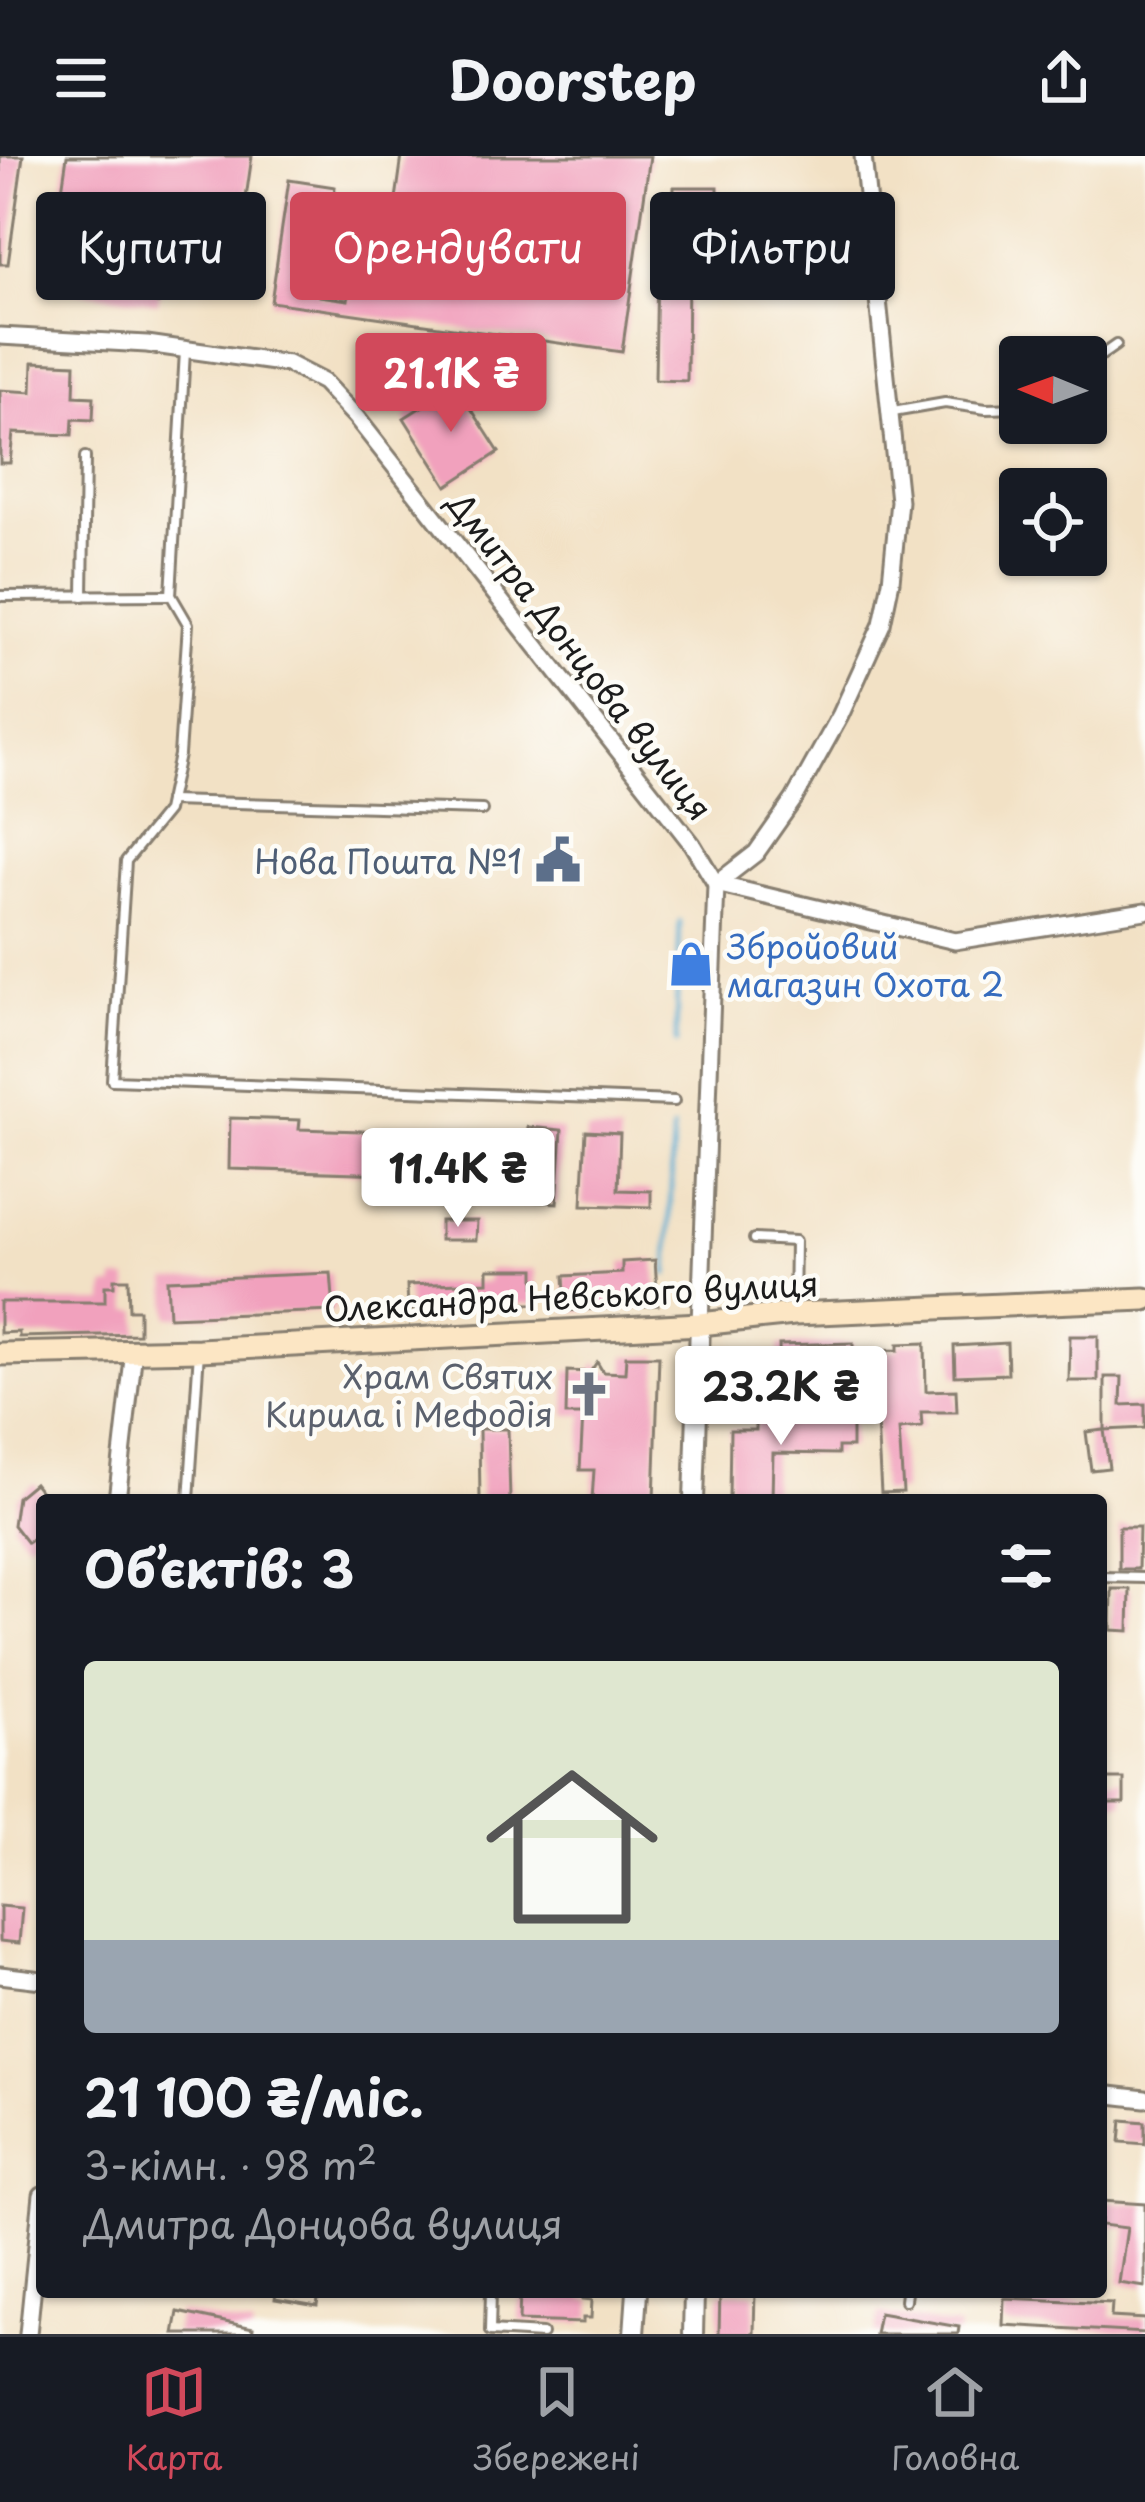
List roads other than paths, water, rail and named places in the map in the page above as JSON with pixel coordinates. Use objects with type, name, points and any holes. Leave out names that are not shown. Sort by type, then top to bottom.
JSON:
[{"type":"main road","name":"Олександра Невського вулиця","points":[[0,1354],[199,1349],[1145,1299]]},
{"type":"street","points":[[716,884],[756,853],[794,799],[840,716],[882,624],[891,581],[899,502],[863,156]]},
{"type":"street","name":"Дмитра Донцова вулиця","points":[[0,336],[185,349],[288,364],[323,382],[371,436],[692,844],[716,884]]},
{"type":"street","points":[[716,884],[955,941],[1145,911]]},
{"type":"street","points":[[694,1494],[716,884]]},
{"type":"street","points":[[118,1494],[134,1351]]},
{"type":"street","points":[[0,1975],[36,1979]]},
{"type":"street","points":[[1107,2095],[1145,2099]]},
{"type":"street","points":[[28,2334],[36,2255]]},
{"type":"street","points":[[634,2334],[637,2298]]},
{"type":"street","points":[[693,2334],[694,2298]]},
{"type":"lane","points":[[1107,351],[1116,345]]},
{"type":"lane","points":[[185,349],[171,596],[188,624],[178,755],[167,812],[126,862],[112,1080],[674,1101]]},
{"type":"lane","points":[[893,412],[945,403],[999,409]]},
{"type":"lane","points":[[83,596],[86,457]]},
{"type":"lane","points":[[0,596],[171,596]]},
{"type":"lane","points":[[169,801],[482,810]]},
{"type":"lane","points":[[754,1240],[795,1240],[794,1314]]},
{"type":"lane","points":[[189,1494],[199,1349]]},
{"type":"lane","points":[[1107,1577],[1145,1578]]},
{"type":"lane","points":[[491,2298],[490,2331],[542,2334]]},
{"type":"waterway","points":[[678,975],[680,922]]},
{"type":"waterway","points":[[676,1043],[677,993]]},
{"type":"waterway","points":[[668,1274],[673,1130]]},
{"type":"place","name":"Нова Пошта №1","points":[[558,860]]},
{"type":"place","name":"Збройовий магазин Охота 2","points":[[691,964]]},
{"type":"place","name":"Храм Святих Кирила і Мефодія","points":[[589,1394]]}]
